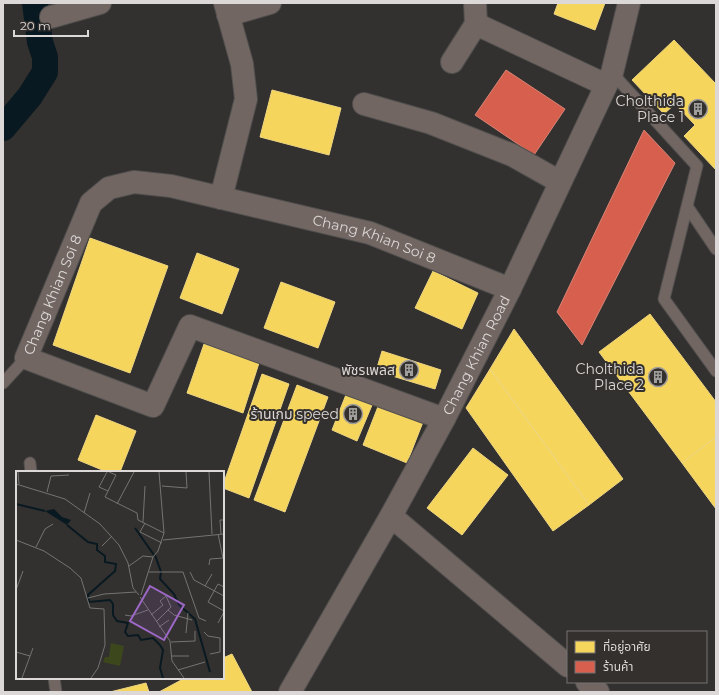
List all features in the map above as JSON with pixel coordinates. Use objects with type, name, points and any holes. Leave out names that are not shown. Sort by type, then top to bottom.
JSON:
[{"type":"street","points":[[51,17],[100,3]]},
{"type":"street","points":[[221,198],[246,99],[242,64],[226,9],[270,3]]},
{"type":"street","name":"Chang Khian Road","points":[[290,692],[391,516],[444,419],[510,289],[609,79],[629,3]]},
{"type":"street","points":[[452,62],[475,13],[609,79]]},
{"type":"street","points":[[364,104],[431,123],[490,146],[512,155],[560,182]]},
{"type":"street","name":"Chang Khian Soi 8","points":[[444,419],[190,326],[154,406],[26,358],[91,203],[109,188],[134,182],[171,186],[370,233],[510,289]]},
{"type":"street","points":[[391,516],[567,665]]},
{"type":"street","points":[[588,683],[598,692]]},
{"type":"lane","points":[[609,79],[698,166],[664,299],[716,371]]},
{"type":"lane","points":[[687,206],[716,249]]},
{"type":"lane","points":[[3,383],[26,358]]},
{"type":"lane","points":[[54,679],[56,692]]},
{"type":"building: ที่อยู่อาศัย","points":[[558,3],[605,3],[595,30],[554,14]]},
{"type":"building: ที่อยู่อาศัย","name":"Cholthida Place 1","points":[[674,40],[716,84],[716,170],[684,136],[695,125],[675,104],[664,114],[632,80]]},
{"type":"building: ที่อยู่อาศัย","points":[[272,90],[341,108],[329,155],[260,137]]},
{"type":"building: ที่อยู่อาศัย","points":[[90,238],[168,266],[130,373],[53,345]]},
{"type":"building: ที่อยู่อาศัย","points":[[197,253],[239,269],[222,314],[180,298]]},
{"type":"building: ที่อยู่อาศัย","points":[[433,271],[478,293],[462,329],[415,308]]},
{"type":"building: ที่อยู่อาศัย","points":[[281,282],[335,302],[318,348],[264,328]]},
{"type":"building: ที่อยู่อาศัย","name":"Cholthida Place 2","points":[[650,314],[716,402],[716,437],[682,463],[599,352]]},
{"type":"building: ที่อยู่อาศัย","points":[[514,329],[623,479],[589,505],[490,369]]},
{"type":"building: ที่อยู่อาศัย","points":[[204,344],[259,363],[243,413],[187,393]]},
{"type":"building: ที่อยู่อาศัย","name":"พัชรเพลส","points":[[382,351],[441,370],[435,389],[376,371]]},
{"type":"building: ที่อยู่อาศัย","points":[[490,369],[589,505],[553,531],[466,408]]},
{"type":"building: ที่อยู่อาศัย","points":[[262,374],[289,384],[249,498],[224,488],[224,482]]},
{"type":"building: ที่อยู่อาศัย","points":[[297,385],[328,397],[285,512],[254,500]]},
{"type":"building: ที่อยู่อาศัย","name":"ร้านเกม speed","points":[[349,387],[375,398],[357,441],[332,430]]},
{"type":"building: ที่อยู่อาศัย","points":[[379,404],[423,422],[407,463],[363,445]]},
{"type":"building: ที่อยู่อาศัย","points":[[96,415],[136,431],[120,471],[105,471],[78,460]]},
{"type":"building: ที่อยู่อาศัย","points":[[716,437],[716,509],[682,463]]},
{"type":"building: ที่อยู่อาศัย","points":[[473,448],[508,475],[462,535],[427,508]]},
{"type":"building: ที่อยู่อาศัย","points":[[232,654],[252,692],[159,692],[183,679],[224,679],[224,658]]},
{"type":"building: ที่อยู่อาศัย","points":[[146,683],[149,692],[110,692]]},
{"type":"building: ร้านค้า","points":[[506,70],[565,109],[534,155],[475,115]]},
{"type":"building: ร้านค้า","points":[[644,130],[675,163],[582,345],[557,312]]},
{"type":"waterway","points":[[3,128],[30,96],[45,72],[45,57],[40,42],[35,3]]},
{"type":"place","name":"Cholthida Place 1","points":[[698,109]]},
{"type":"place","name":"พัชรเพลส","points":[[409,370]]},
{"type":"place","name":"Cholthida Place 2","points":[[658,377]]},
{"type":"place","name":"ร้านเกม speed","points":[[353,414]]}]
